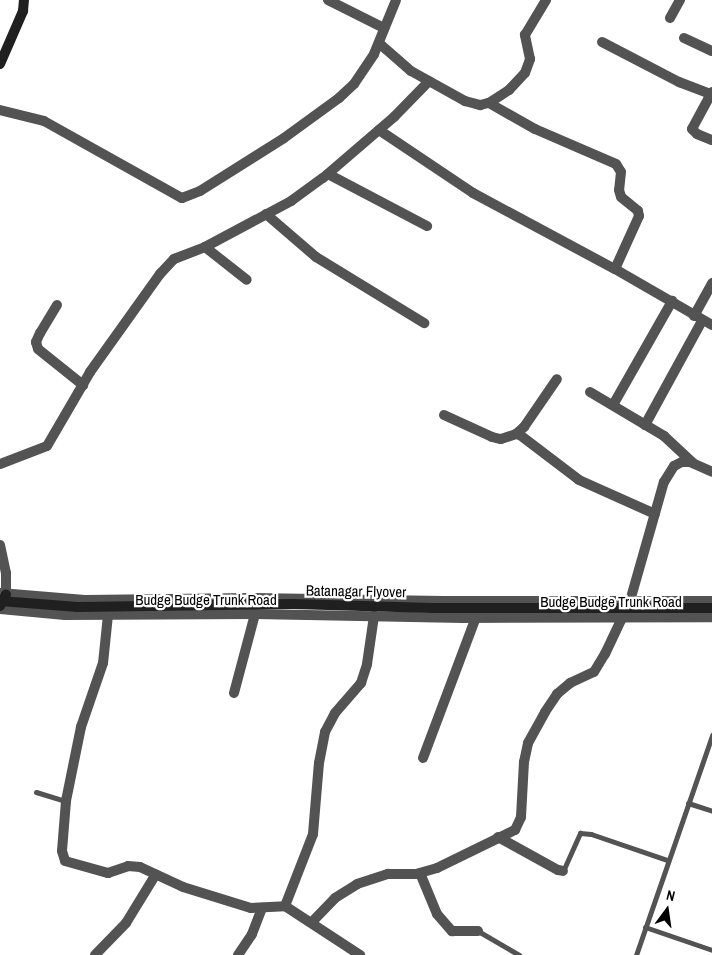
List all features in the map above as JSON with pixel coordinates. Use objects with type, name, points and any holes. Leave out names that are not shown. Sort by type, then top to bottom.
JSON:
[{"type":"main road","points":[[0,64],[23,11],[24,0]]},
{"type":"main road","points":[[0,608],[2,596]]},
{"type":"main road","name":"Batanagar Flyover","points":[[2,596],[78,607],[294,604],[442,608],[712,608]]},
{"type":"street","points":[[328,0],[384,28]]},
{"type":"street","points":[[0,110],[44,121],[182,198],[200,191],[319,114],[354,84],[380,44],[384,28],[396,0]]},
{"type":"street","points":[[380,44],[411,71],[429,81],[476,106],[489,103],[509,90],[525,73],[530,59],[525,35],[546,0]]},
{"type":"street","points":[[670,18],[680,0]]},
{"type":"street","points":[[684,38],[712,51]]},
{"type":"street","points":[[602,42],[671,78],[711,93],[692,129],[697,134],[712,140]]},
{"type":"street","points":[[0,464],[47,446],[83,385],[167,266],[174,259],[205,247],[291,201],[328,174],[379,130],[429,81]]},
{"type":"street","points":[[489,103],[535,129],[611,161],[619,168],[619,190],[621,197],[638,211],[639,216],[615,269]]},
{"type":"street","points":[[379,130],[473,193],[615,269],[712,325]]},
{"type":"street","points":[[328,174],[427,226]]},
{"type":"street","points":[[266,214],[316,258],[424,323]]},
{"type":"street","points":[[205,247],[247,280]]},
{"type":"street","points":[[644,425],[698,318],[712,283]]},
{"type":"street","points":[[613,405],[672,301]]},
{"type":"street","points":[[57,305],[36,342],[38,349],[83,385]]},
{"type":"street","points":[[444,415],[492,437],[500,439],[516,434],[524,427],[557,379]]},
{"type":"street","points":[[590,392],[664,436],[693,463],[712,472]]},
{"type":"street","points":[[516,434],[579,480],[655,514]]},
{"type":"street","points":[[312,922],[335,898],[356,884],[398,872],[420,873],[463,857],[498,837],[510,833],[518,826],[524,798],[526,749],[545,712],[557,694],[570,684],[594,672],[630,601],[664,482],[674,466],[682,462],[693,463]]},
{"type":"street","points":[[0,545],[6,573],[2,596]]},
{"type":"street","name":"Budge Budge Trunk Road","points":[[2,596],[85,600],[250,598],[712,601]]},
{"type":"street","name":"Budge Budge Trunk Road","points":[[0,608],[29,614],[108,616],[255,614],[476,618],[712,617]]},
{"type":"street","points":[[234,693],[255,614]]},
{"type":"street","points":[[108,616],[103,663],[81,727],[66,802],[62,851],[68,863],[108,873],[134,866],[183,887],[235,904],[262,908],[285,906],[360,955]]},
{"type":"street","points":[[285,906],[313,834],[319,763],[325,732],[335,713],[361,683],[367,664],[374,616]]},
{"type":"street","points":[[423,758],[476,618]]},
{"type":"street","points":[[498,837],[563,871]]},
{"type":"street","points":[[420,873],[437,914],[452,931],[478,931]]},
{"type":"street","points":[[95,955],[126,923],[156,874]]},
{"type":"street","points":[[238,955],[252,934],[262,908]]},
{"type":"lane","points":[[636,955],[667,860],[712,735]]},
{"type":"lane","points":[[36,792],[66,802]]},
{"type":"lane","points":[[688,804],[712,811]]},
{"type":"lane","points":[[563,871],[580,833],[591,834],[667,860]]},
{"type":"lane","points":[[645,927],[712,950]]},
{"type":"lane","points":[[478,931],[518,955]]}]
